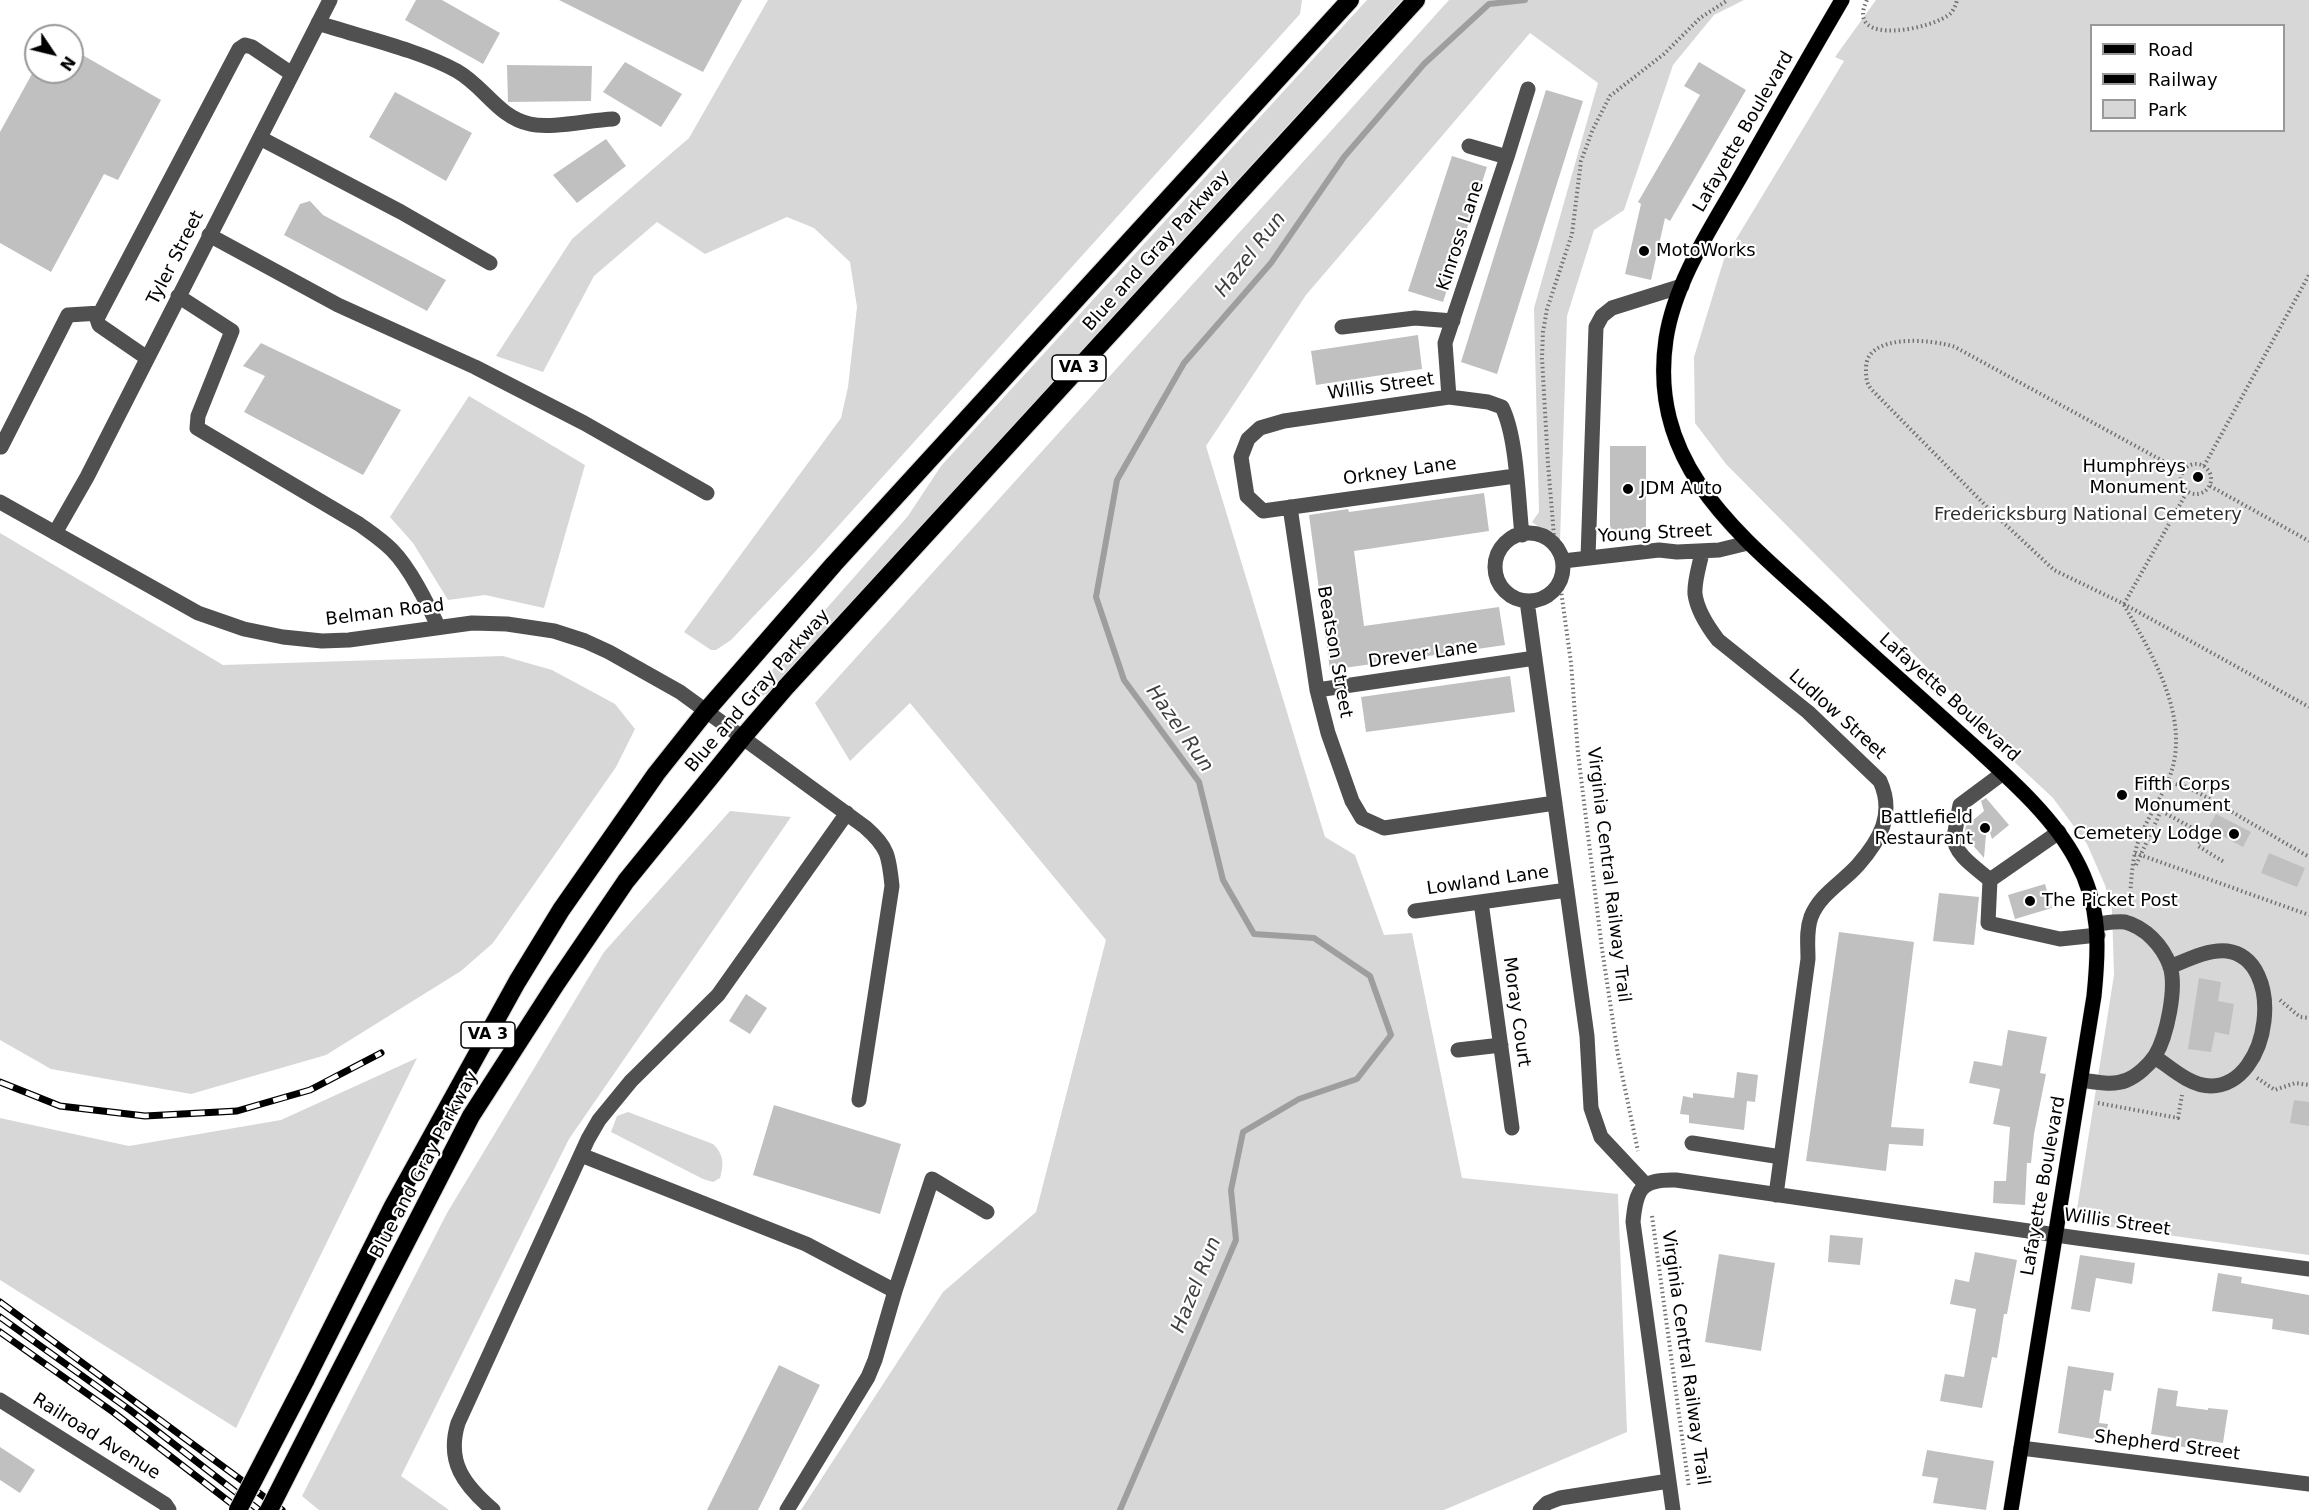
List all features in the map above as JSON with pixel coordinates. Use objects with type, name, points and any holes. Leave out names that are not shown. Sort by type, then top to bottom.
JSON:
[{"type":"highway","name":"Blue and Gray Parkway","points":[[238,1510],[393,1206],[517,982],[608,840],[656,774],[706,711],[834,564],[1350,0]]},
{"type":"highway","name":"Blue and Gray Parkway","points":[[269,1510],[471,1116],[626,881],[742,737],[1416,0]]},
{"type":"main road","name":"Lafayette Boulevard","points":[[1842,0],[1718,215],[1682,286],[1666,339],[1664,378],[1666,404],[1686,463],[1702,490],[1748,543],[2003,772],[2059,832],[2078,862],[2088,889],[2099,950],[2094,996],[2011,1510]]},
{"type":"street","name":"Tyler Street","points":[[55,533],[87,477],[330,0]]},
{"type":"street","points":[[318,23],[437,61],[459,72],[479,87],[501,111],[516,120],[547,126],[613,119]]},
{"type":"street","points":[[147,358],[99,325],[97,319],[100,313],[239,49],[245,45],[252,47],[292,74]]},
{"type":"street","name":"Kinross Lane","points":[[1449,397],[1445,343],[1528,89]]},
{"type":"street","points":[[260,138],[401,212],[490,263]]},
{"type":"street","points":[[1469,146],[1507,158]]},
{"type":"street","points":[[209,235],[338,305],[475,367],[584,423],[707,493]]},
{"type":"street","points":[[1588,557],[1596,327],[1602,316],[1612,308],[1682,286]]},
{"type":"street","points":[[178,296],[232,331],[198,416],[197,428],[359,524],[394,551],[424,597],[438,626]]},
{"type":"street","points":[[0,448],[68,315],[100,313]]},
{"type":"street","points":[[1342,327],[1415,318],[1453,321]]},
{"type":"street","name":"Willis Street","points":[[1290,507],[1263,511],[1247,496],[1241,457],[1248,439],[1260,428],[1284,421],[1449,397],[1488,402],[1502,407],[1510,422],[1521,535]]},
{"type":"street","name":"Orkney Lane","points":[[1290,507],[1515,476]]},
{"type":"street","name":"Belman Road","points":[[0,502],[198,612],[244,629],[283,637],[322,641],[349,640],[438,626],[472,623],[507,624],[554,632],[585,641],[680,692],[847,813],[881,841],[890,866],[892,886],[859,1100]]},
{"type":"street","name":"Beatson Street","points":[[1290,507],[1317,690],[1352,801],[1362,818],[1384,828],[1555,803]]},
{"type":"street","points":[[1537,534],[1546,538],[1555,545],[1563,561],[1560,583],[1549,594],[1538,600],[1527,601],[1515,598],[1506,592],[1495,571],[1500,550],[1507,541],[1521,535],[1537,534]]},
{"type":"street","name":"Young Street","points":[[1563,561],[1659,550],[1702,552],[1748,543]]},
{"type":"street","name":"Ludlow Street","points":[[1702,552],[1695,593],[1701,613],[1718,640],[1808,712],[1880,781],[1886,794],[1888,808],[1885,822],[1873,844],[1857,866],[1820,901],[1811,917],[1807,935],[1808,959],[1776,1195]]},
{"type":"street","points":[[1527,601],[1587,1036],[1591,1108],[1601,1137],[1646,1185],[1638,1192],[1633,1222],[1673,1510]]},
{"type":"street","name":"Drever Lane","points":[[1317,690],[1535,658]]},
{"type":"street","points":[[1990,879],[1961,854],[1956,847],[1954,837],[1960,806],[2003,772]]},
{"type":"street","points":[[493,1510],[480,1499],[459,1471],[454,1455],[453,1440],[458,1423],[581,1155],[599,1120],[614,1101],[718,995],[847,813]]},
{"type":"street","points":[[1990,879],[2059,832]]},
{"type":"street","points":[[1990,879],[1988,923],[2060,939],[2118,922],[2127,923],[2142,929],[2161,949],[2170,967],[2172,987],[2169,1012],[2155,1057],[2141,1071],[2127,1080],[2117,1083],[2081,1080]]},
{"type":"street","name":"Lowland Lane","points":[[1415,911],[1567,891]]},
{"type":"street","name":"Moray Court","points":[[1481,902],[1512,1128]]},
{"type":"street","points":[[2155,1057],[2185,1078],[2198,1084],[2221,1085],[2233,1079],[2245,1068],[2261,1043],[2264,1014],[2263,993],[2258,975],[2250,964],[2239,956],[2221,952],[2203,954],[2170,967]]},
{"type":"street","points":[[1458,1050],[1501,1044]]},
{"type":"street","points":[[1692,1143],[1781,1157]]},
{"type":"street","points":[[581,1155],[806,1244],[895,1291]]},
{"type":"street","points":[[787,1510],[875,1360],[932,1179],[987,1212]]},
{"type":"street","name":"Willis Street","points":[[1646,1185],[1658,1180],[1676,1180],[2054,1235],[2309,1269]]},
{"type":"street","name":"Railroad Avenue","points":[[0,1400],[165,1504],[169,1510]]},
{"type":"street","name":"Shepherd Street","points":[[2021,1448],[2309,1484]]},
{"type":"street","points":[[1540,1510],[1547,1503],[1560,1498],[1669,1481]]},
{"type":"path","points":[[1554,537],[1542,358],[1543,332],[1547,309],[1572,234],[1581,161],[1593,129],[1610,96],[1664,54],[1700,18],[1728,0]]},
{"type":"path","points":[[1867,0],[1862,11],[1866,24],[1871,29],[1882,31],[1936,22],[1951,13],[1957,0]]},
{"type":"path","points":[[2204,466],[2309,275]]},
{"type":"path","points":[[2183,472],[1955,346],[1905,341],[1888,343],[1878,347],[1866,363],[1867,384],[1872,390],[2041,560],[2068,578],[2124,604],[2309,707]]},
{"type":"path","points":[[2194,464],[2204,466],[2210,473],[2210,486],[2199,494],[2187,492],[2181,482],[2183,472],[2194,464]]},
{"type":"path","points":[[2210,486],[2309,541]]},
{"type":"path","points":[[2124,604],[2187,492]]},
{"type":"path","name":"Virginia Central Railway Trail","points":[[1561,590],[1602,949],[1618,1055],[1640,1161]]},
{"type":"path","points":[[2124,604],[2156,661],[2174,718],[2174,753],[2171,772],[2135,853],[2128,912]]},
{"type":"path","points":[[2167,782],[2187,787],[2210,799],[2309,858]]},
{"type":"path","points":[[2154,807],[2205,835],[2198,846],[2224,862]]},
{"type":"path","points":[[2134,868],[2161,811]]},
{"type":"path","points":[[2135,853],[2309,915]]},
{"type":"path","points":[[2098,1103],[2178,1118],[2184,1085]]},
{"type":"path","name":"Virginia Central Railway Trail","points":[[1651,1209],[1691,1498]]},
{"type":"green space","points":[[768,0],[1302,0],[1300,14],[813,554],[731,640],[716,650],[711,650],[684,632],[841,418],[848,387],[857,307],[850,262],[814,228],[787,217],[705,254],[657,222],[594,276],[543,372],[496,356],[572,239],[689,138]]},
{"type":"green space","points":[[1367,0],[1402,0],[770,692],[756,699],[757,689],[766,677],[908,516],[941,466]]},
{"type":"green space","points":[[1449,0],[1744,0],[1714,15],[1673,65],[1624,210],[1594,230],[1567,316],[1560,542],[1532,522],[1539,512],[1534,308],[1598,83],[1530,33],[1306,295],[1206,446],[1325,837],[1355,855],[1384,935],[1412,933],[1462,1178],[1618,1194],[1627,1432],[1444,1510],[801,1510],[943,1292],[1036,1212],[1106,940],[910,703],[850,761],[815,703]]},
{"type":"green space","name":"Fredericksburg National Cemetery","points":[[1876,0],[2309,0],[2309,1255],[2075,1222],[2114,975],[2112,910],[2105,885],[2087,844],[2053,798],[2008,756],[1966,707],[1726,464],[1695,423],[1694,357],[1724,259],[1844,61],[1835,57]]},
{"type":"green space","points":[[469,396],[585,465],[544,608],[485,595],[448,600],[413,543],[390,517]]},
{"type":"green space","points":[[0,533],[223,665],[503,656],[552,670],[615,704],[635,729],[616,767],[493,943],[461,971],[326,1055],[191,1094],[51,1069],[0,1040]]},
{"type":"green space","points":[[730,811],[791,817],[569,1139],[401,1476],[449,1510],[319,1510],[302,1496],[447,1213],[604,952]]},
{"type":"green space","points":[[417,1058],[236,1428],[0,1280],[0,1118],[129,1146],[281,1120]]},
{"type":"green space","points":[[628,1112],[713,1144],[722,1160],[720,1178],[713,1182],[703,1179],[611,1132],[617,1116]]},
{"type":"building","points":[[416,0],[442,0],[500,33],[483,64],[405,20]]},
{"type":"building","points":[[559,0],[742,0],[703,72]]},
{"type":"building","points":[[84,56],[161,100],[118,180],[104,174],[51,272],[0,243],[0,132],[26,84],[84,84]]},
{"type":"building","points":[[625,62],[682,94],[661,127],[603,92]]},
{"type":"building","points":[[1699,62],[1746,90],[1670,221],[1665,218],[1651,280],[1625,274],[1641,204],[1638,202],[1700,95],[1684,86]]},
{"type":"building","points":[[507,65],[592,66],[591,101],[508,102]]},
{"type":"building","points":[[1546,90],[1583,101],[1497,374],[1461,362]]},
{"type":"building","points":[[395,92],[472,133],[446,181],[369,137]]},
{"type":"building","points":[[606,139],[626,166],[577,203],[553,175]]},
{"type":"building","points":[[1452,156],[1487,167],[1443,302],[1408,291]]},
{"type":"building","points":[[310,201],[323,215],[446,280],[427,311],[284,235],[300,204]]},
{"type":"building","points":[[1418,335],[1422,369],[1316,385],[1311,351]]},
{"type":"building","points":[[261,343],[401,410],[363,475],[244,412],[265,376],[243,366]]},
{"type":"building","name":"JDM Auto","points":[[1610,446],[1646,446],[1646,532],[1610,533]]},
{"type":"building","points":[[1484,493],[1489,531],[1354,551],[1364,626],[1499,607],[1505,645],[1330,670],[1309,515],[1348,509],[1349,512]]},
{"type":"building","points":[[1510,676],[1515,712],[1366,732],[1361,697]]},
{"type":"building","name":"Battlefield Restaurant","points":[[1986,798],[2009,825],[1992,839],[1987,823],[1984,858],[1964,835],[1966,826],[1984,811],[1981,801]]},
{"type":"building","name":"Cemetery Lodge","points":[[2216,814],[2251,832],[2243,847],[2208,828]]},
{"type":"building","points":[[2269,853],[2305,868],[2297,887],[2261,873]]},
{"type":"building","name":"The Picket Post","points":[[2045,884],[2052,908],[2015,919],[2008,895]]},
{"type":"building","points":[[1939,893],[1979,897],[1974,945],[1933,941]]},
{"type":"building","points":[[1839,932],[1914,942],[1891,1127],[1924,1129],[1923,1146],[1889,1144],[1886,1171],[1806,1161]]},
{"type":"building","points":[[2199,978],[2221,982],[2218,1001],[2234,1004],[2229,1035],[2215,1032],[2211,1052],[2188,1049]]},
{"type":"building","points":[[746,994],[767,1008],[750,1034],[729,1021]]},
{"type":"building","points":[[2008,1030],[2047,1037],[2040,1073],[2046,1074],[2034,1134],[2031,1163],[2027,1163],[2025,1205],[1993,1203],[1994,1181],[2006,1181],[2010,1127],[1993,1124],[2000,1089],[1969,1083],[1974,1061],[2002,1066]]},
{"type":"building","points":[[1737,1072],[1758,1075],[1755,1102],[1747,1101],[1744,1130],[1689,1123],[1689,1115],[1680,1114],[1683,1096],[1693,1098],[1693,1093],[1734,1098]]},
{"type":"building","points":[[2294,1100],[2309,1102],[2309,1126],[2290,1123]]},
{"type":"building","points":[[774,1105],[901,1144],[880,1214],[753,1175]]},
{"type":"building","points":[[1830,1235],[1863,1238],[1860,1265],[1828,1262]]},
{"type":"building","points":[[1975,1252],[2017,1260],[2007,1314],[2004,1314],[1997,1358],[1992,1357],[1982,1408],[1940,1401],[1945,1374],[1964,1377],[1976,1309],[1950,1304],[1955,1279],[1969,1282]]},
{"type":"building","points":[[1719,1254],[1775,1263],[1761,1351],[1705,1342]]},
{"type":"building","points":[[2080,1255],[2135,1263],[2132,1284],[2096,1278],[2090,1312],[2071,1309]]},
{"type":"building","points":[[2218,1273],[2242,1277],[2241,1283],[2309,1295],[2309,1335],[2272,1329],[2273,1319],[2212,1311]]},
{"type":"building","points":[[779,1365],[820,1385],[758,1510],[707,1510]]},
{"type":"building","points":[[2068,1366],[2114,1373],[2111,1391],[2104,1390],[2099,1423],[2108,1424],[2105,1441],[2058,1433]]},
{"type":"building","points":[[2158,1388],[2178,1391],[2176,1406],[2228,1410],[2223,1443],[2195,1439],[2194,1448],[2174,1446],[2175,1438],[2151,1434]]},
{"type":"building","points":[[0,1447],[35,1470],[20,1493],[0,1480]]},
{"type":"building","points":[[1927,1450],[1994,1461],[1986,1510],[1933,1503],[1938,1478],[1922,1476]]},
{"type":"waterway","name":"Hazel Run","points":[[1120,1510],[1236,1240],[1231,1190],[1243,1132],[1299,1099],[1357,1079],[1391,1035],[1370,976],[1314,938],[1254,934],[1223,880],[1199,782],[1124,680],[1096,597],[1117,480],[1184,363],[1271,263],[1344,157],[1424,64],[1489,4],[1525,0]]},
{"type":"railway","points":[[0,1082],[60,1106],[145,1116],[237,1111],[310,1090],[381,1053]]},
{"type":"railway","points":[[0,1302],[282,1510]]},
{"type":"railway","points":[[0,1317],[130,1410],[259,1510]]},
{"type":"railway","points":[[0,1332],[113,1412],[240,1510]]},
{"type":"place","name":"MotoWorks","points":[[1644,251]]},
{"type":"place","name":"Humphreys Monument","points":[[2198,477]]},
{"type":"place","name":"JDM Auto","points":[[1628,489]]},
{"type":"place","name":"Fifth Corps Monument","points":[[2122,795]]},
{"type":"place","name":"Battlefield Restaurant","points":[[1985,828]]},
{"type":"place","name":"Cemetery Lodge","points":[[2234,834]]},
{"type":"place","name":"The Picket Post","points":[[2030,901]]}]
